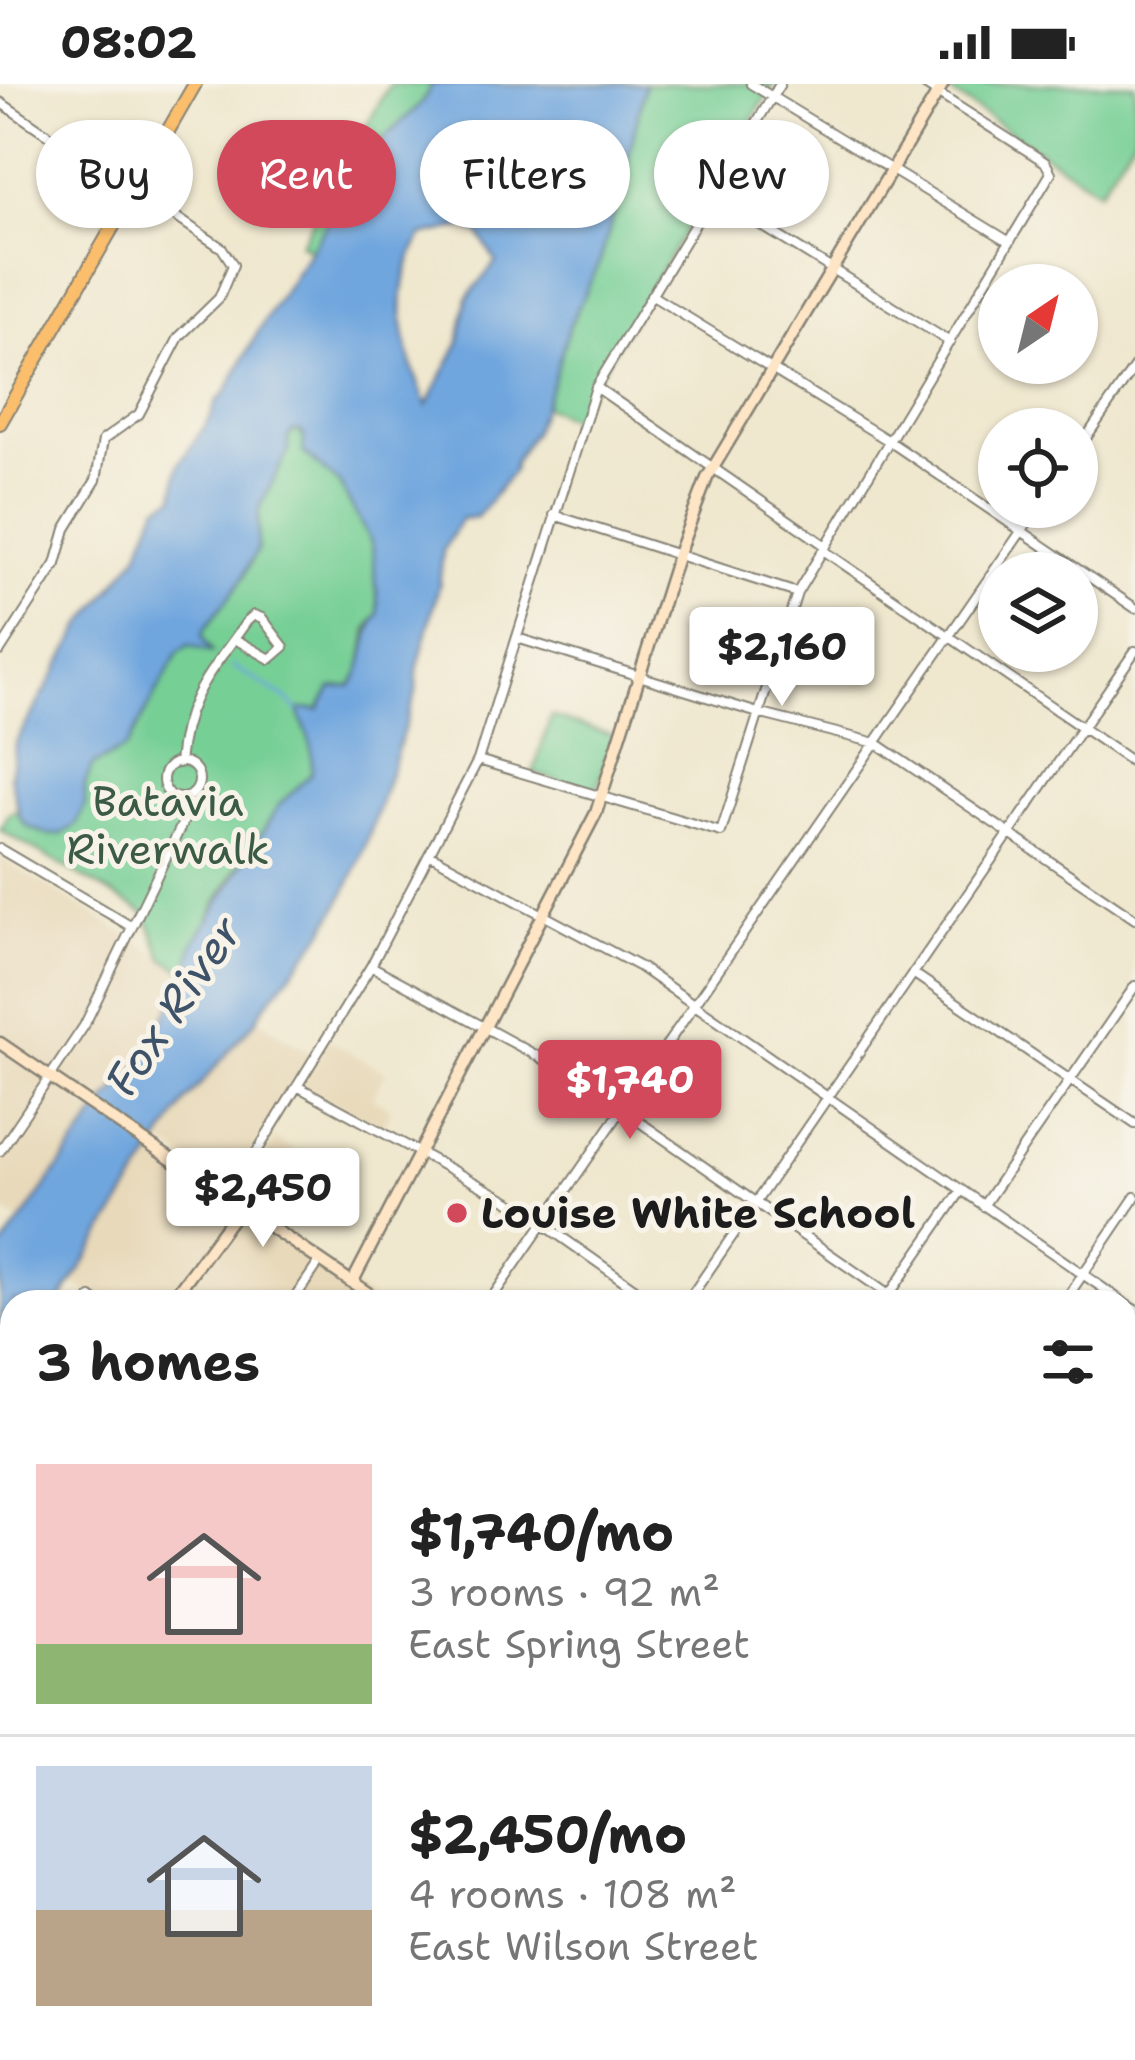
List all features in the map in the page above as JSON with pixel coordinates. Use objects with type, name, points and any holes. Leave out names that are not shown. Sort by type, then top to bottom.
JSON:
[{"type":"main road","points":[[172,120],[189,86]]},
{"type":"main road","points":[[352,1281],[601,799],[678,554],[712,467],[940,89]]},
{"type":"main road","points":[[0,420],[114,228]]},
{"type":"main road","points":[[0,1043],[364,1290]]},
{"type":"main road","points":[[179,1290],[242,1206]]},
{"type":"street","points":[[751,84],[1010,242]]},
{"type":"street","points":[[757,120],[780,84]]},
{"type":"street","points":[[478,760],[717,834],[724,827],[797,592],[1052,170],[940,89],[922,84]]},
{"type":"street","points":[[0,102],[36,126]]},
{"type":"street","points":[[0,651],[56,564],[66,530],[96,480],[103,440],[139,415],[179,338],[230,281],[231,257],[188,228]]},
{"type":"street","points":[[229,1197],[370,966],[478,760],[596,387],[692,228]]},
{"type":"street","points":[[765,228],[950,342]]},
{"type":"street","points":[[651,296],[889,441],[1135,608]]},
{"type":"street","points":[[1098,424],[1131,381],[1135,366]]},
{"type":"street","points":[[596,387],[1135,764]]},
{"type":"street","points":[[554,515],[797,592]]},
{"type":"street","points":[[497,1290],[1024,528]]},
{"type":"street","points":[[178,763],[190,704],[235,639],[254,615],[262,618],[284,647],[270,659],[235,639]]},
{"type":"street","points":[[517,638],[758,713],[876,742],[1135,919]]},
{"type":"street","points":[[695,1290],[1135,651]]},
{"type":"street","points":[[178,763],[189,764],[198,776],[194,792],[184,798],[172,795],[164,781],[166,770],[178,763]]},
{"type":"street","points":[[0,1151],[84,1025],[188,812],[184,798]]},
{"type":"street","points":[[0,849],[133,927]]},
{"type":"street","points":[[430,854],[640,967],[1105,1290]]},
{"type":"street","points":[[370,966],[569,1073],[875,1290]]},
{"type":"street","points":[[913,973],[1135,1124]]},
{"type":"street","points":[[983,1206],[1135,986]]},
{"type":"street","points":[[296,1086],[543,1224],[637,1290]]},
{"type":"street","points":[[893,1290],[961,1191]]},
{"type":"street","points":[[1072,1290],[1135,1197]]},
{"type":"street","points":[[300,1290],[320,1261]]},
{"type":"shaded area","points":[[0,858],[189,973],[139,1066],[107,1099],[20,1222],[0,1208]]},
{"type":"shaded area","points":[[257,1019],[312,1055],[229,1188],[161,1142],[186,1101]]},
{"type":"shaded area","points":[[328,1040],[386,1072],[372,1098],[391,1109],[382,1128],[301,1085]]},
{"type":"shaded area","points":[[275,1139],[314,1163],[279,1218],[240,1193]]},
{"type":"shaded area","points":[[154,1153],[356,1290],[83,1290],[71,1282]]},
{"type":"green space","points":[[390,84],[433,84],[420,105],[396,127],[396,120],[370,120]]},
{"type":"green space","points":[[645,84],[774,84],[752,120],[654,120],[654,228],[687,228],[571,420],[542,405],[610,228],[630,228],[630,151]]},
{"type":"green space","points":[[955,84],[1135,84],[1135,135],[1099,191],[950,92]]},
{"type":"green space","points":[[309,228],[324,228],[310,250],[300,244]]},
{"type":"green space","name":"Batavia Riverwalk","points":[[297,429],[339,483],[372,544],[379,613],[368,628],[361,672],[351,686],[331,688],[319,710],[298,710],[311,744],[312,773],[238,866],[208,920],[189,973],[164,959],[145,913],[0,830],[17,810],[27,826],[49,835],[92,766],[127,747],[179,651],[189,645],[211,650],[204,630],[240,583],[257,550],[259,508],[288,452],[287,438]]},
{"type":"green space","points":[[551,716],[614,736],[596,793],[533,773]]},
{"type":"water","name":"Fox River","points":[[433,84],[645,84],[630,151],[630,120],[420,120],[420,228],[458,228],[422,236],[405,278],[406,341],[427,405],[459,343],[467,298],[496,262],[479,233],[466,228],[610,228],[600,261],[513,471],[477,517],[461,519],[443,551],[416,693],[375,819],[336,910],[257,1019],[186,1101],[68,1290],[0,1290],[0,1251],[108,1099],[139,1066],[189,973],[193,945],[279,805],[312,773],[311,744],[298,709],[319,710],[331,688],[351,686],[379,613],[372,544],[339,483],[303,452],[304,436],[293,431],[288,452],[259,508],[257,550],[240,583],[204,630],[211,652],[189,645],[179,651],[127,747],[92,766],[76,825],[49,835],[27,826],[20,817],[10,776],[16,742],[83,625],[137,556],[158,506],[174,497],[179,464],[324,228],[396,228],[396,127],[420,105]]},
{"type":"waterway","points":[[232,666],[286,698],[298,711]]},
{"type":"place","name":"Louise White School","points":[[457,1213]]}]
